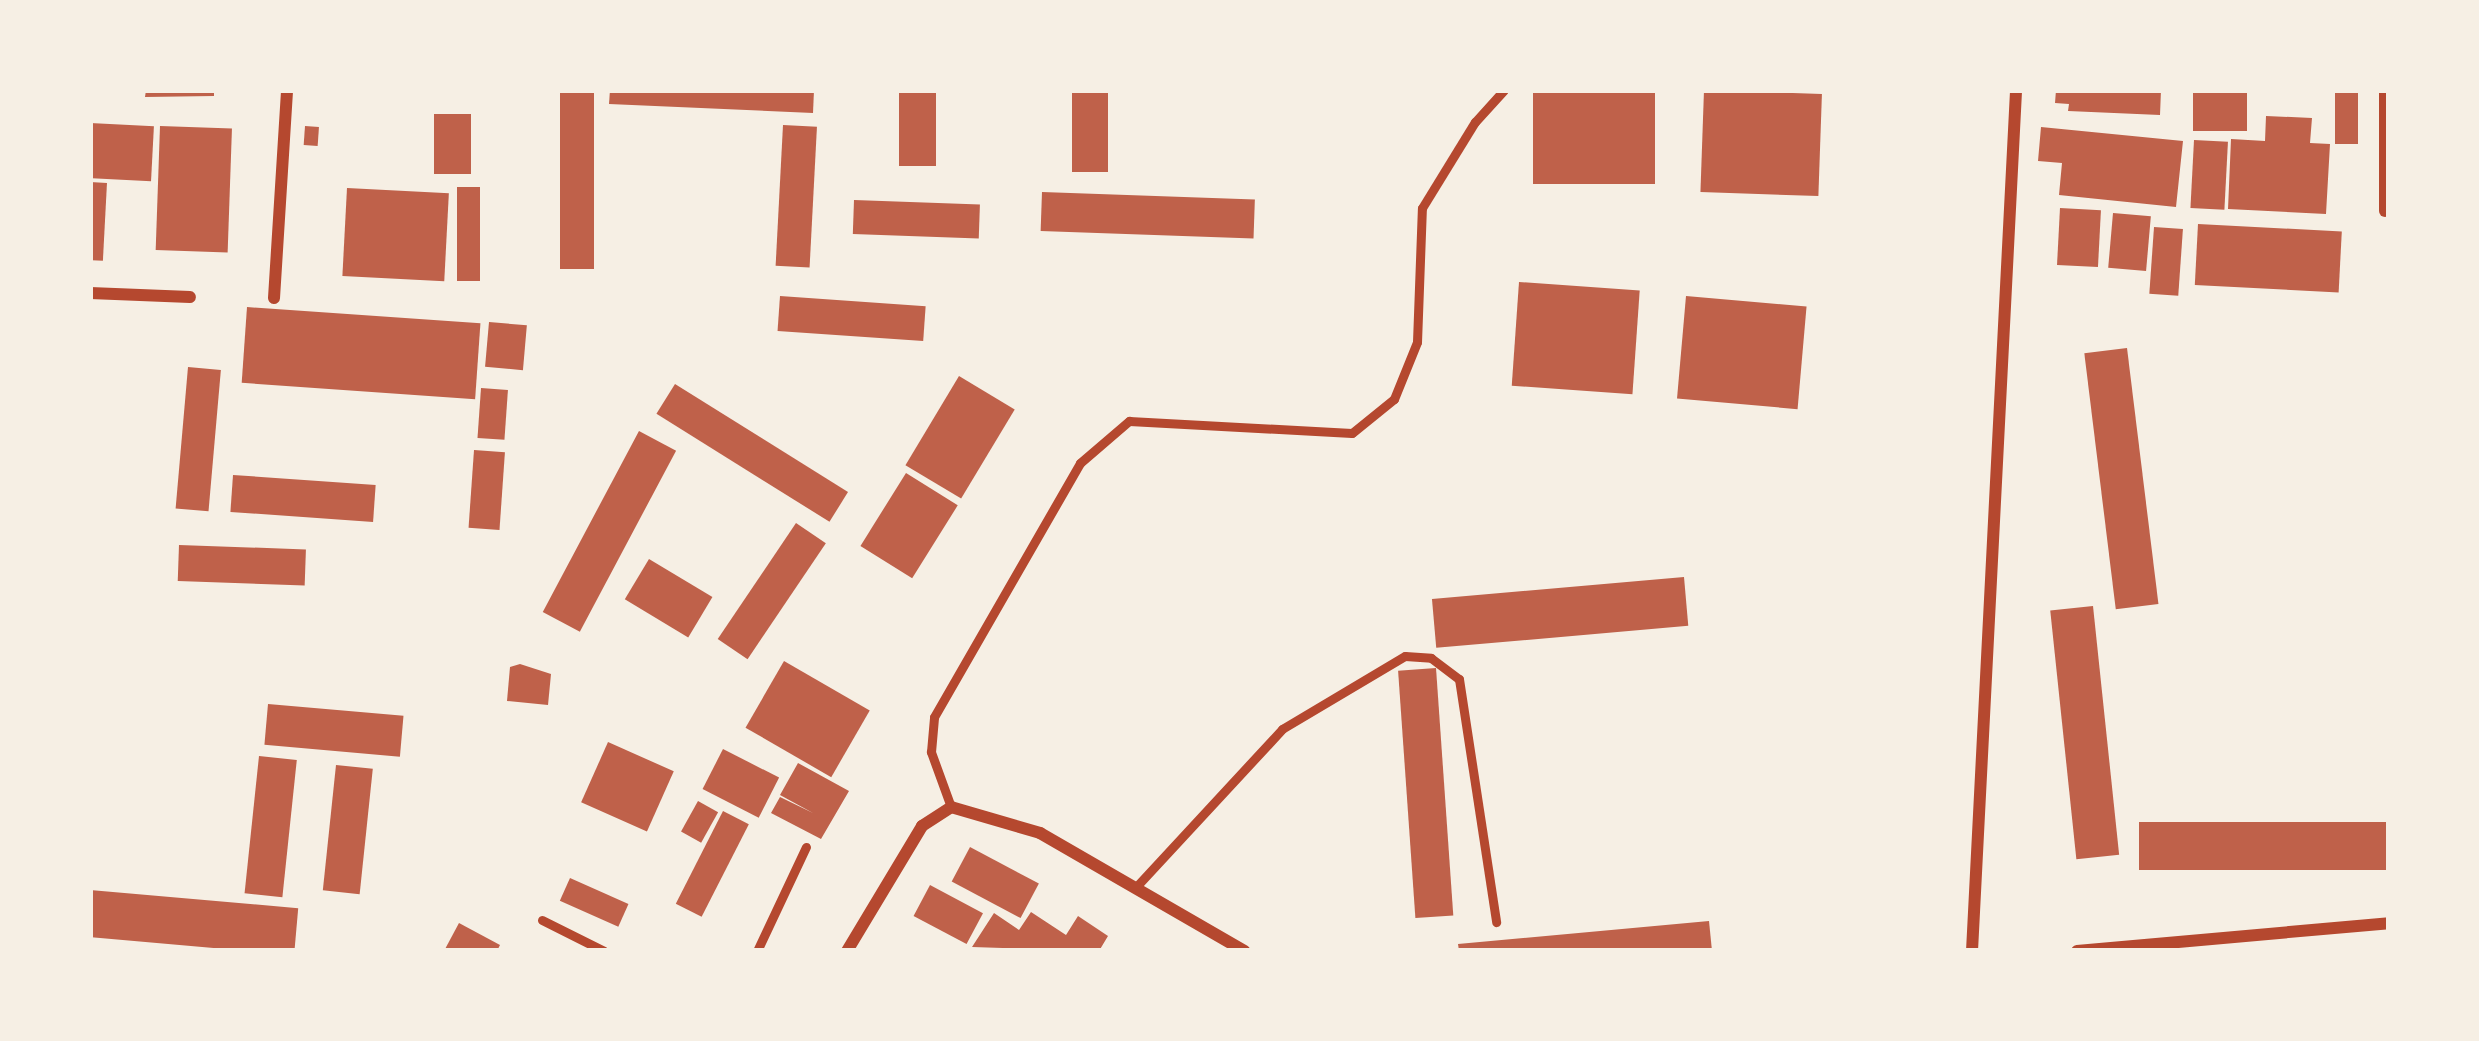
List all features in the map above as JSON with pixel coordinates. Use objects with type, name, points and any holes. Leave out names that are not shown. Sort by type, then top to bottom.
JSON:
[{"type":"street","points":[[274,298],[287,90]]},
{"type":"street","points":[[1972,951],[2016,90]]},
{"type":"street","points":[[2385,90],[2385,211]]},
{"type":"street","points":[[90,292],[190,297]]},
{"type":"street","points":[[847,951],[910,842],[951,807],[1040,833],[1244,951]]},
{"type":"street","points":[[2077,951],[2389,922]]},
{"type":"lane","points":[[951,807],[931,752],[934,717],[1080,463],[1129,421],[1352,433],[1394,399],[1417,342],[1422,208],[1474,122],[1504,90]]},
{"type":"lane","points":[[1135,888],[1159,854],[1282,729],[1405,656],[1447,664],[1459,679],[1496,922]]},
{"type":"lane","points":[[757,951],[806,847]]},
{"type":"lane","points":[[542,920],[604,951]]},
{"type":"building","points":[[146,90],[214,90],[214,96],[145,97]]},
{"type":"building","points":[[560,90],[594,90],[594,269],[560,269]]},
{"type":"building","points":[[610,90],[814,90],[813,113],[609,104]]},
{"type":"building","points":[[899,90],[936,90],[936,166],[899,166]]},
{"type":"building","points":[[1072,90],[1108,90],[1108,172],[1072,172]]},
{"type":"building","points":[[1533,90],[1655,90],[1655,184],[1533,184]]},
{"type":"building","points":[[1704,90],[1822,94],[1818,196],[1700,192]]},
{"type":"building","points":[[2056,90],[2161,90],[2160,115],[2068,111],[2069,104],[2055,103]]},
{"type":"building","points":[[2193,90],[2247,90],[2247,131],[2193,131]]},
{"type":"building","points":[[2335,90],[2358,90],[2358,144],[2335,144]]},
{"type":"building","points":[[434,114],[471,114],[471,174],[434,174]]},
{"type":"building","points":[[2266,116],[2312,118],[2310,143],[2330,144],[2326,214],[2228,209],[2231,139],[2265,141]]},
{"type":"building","points":[[90,123],[154,126],[151,181],[90,178]]},
{"type":"building","points":[[783,125],[817,127],[810,268],[776,266]]},
{"type":"building","points":[[160,126],[232,129],[228,252],[156,250]]},
{"type":"building","points":[[305,126],[319,127],[318,146],[304,145]]},
{"type":"building","points":[[2041,127],[2183,141],[2176,207],[2059,195],[2062,163],[2038,161]]},
{"type":"building","points":[[2194,140],[2228,142],[2224,210],[2190,208]]},
{"type":"building","points":[[90,182],[107,183],[103,261],[90,260]]},
{"type":"building","points":[[457,187],[480,187],[480,281],[457,281]]},
{"type":"building","points":[[347,188],[449,193],[444,281],[342,276]]},
{"type":"building","points":[[1042,192],[1255,199],[1254,238],[1041,231]]},
{"type":"building","points":[[854,200],[980,204],[979,238],[853,234]]},
{"type":"building","points":[[2060,208],[2101,210],[2098,267],[2057,265]]},
{"type":"building","points":[[2113,213],[2151,216],[2146,271],[2108,268]]},
{"type":"building","points":[[2198,224],[2342,232],[2339,292],[2195,285]]},
{"type":"building","points":[[2154,227],[2183,229],[2178,296],[2149,294]]},
{"type":"building","points":[[1519,282],[1640,290],[1632,394],[1512,386]]},
{"type":"building","points":[[780,296],[926,306],[923,341],[778,331]]},
{"type":"building","points":[[1686,296],[1807,307],[1798,409],[1677,399]]},
{"type":"building","points":[[247,307],[480,323],[475,399],[242,383]]},
{"type":"building","points":[[489,322],[527,325],[523,370],[485,367]]},
{"type":"building","points":[[2127,348],[2158,604],[2116,609],[2084,353]]},
{"type":"building","points":[[188,367],[221,370],[208,511],[176,508]]},
{"type":"building","points":[[959,376],[1015,409],[961,499],[905,465]]},
{"type":"building","points":[[675,384],[848,492],[829,522],[656,414]]},
{"type":"building","points":[[481,388],[508,390],[504,440],[478,438]]},
{"type":"building","points":[[639,431],[676,451],[580,632],[543,612]]},
{"type":"building","points":[[474,450],[505,452],[499,530],[469,528]]},
{"type":"building","points":[[906,473],[958,505],[912,578],[860,546]]},
{"type":"building","points":[[233,475],[376,485],[373,522],[230,512]]},
{"type":"building","points":[[796,523],[826,543],[748,659],[718,639]]},
{"type":"building","points":[[179,545],[306,549],[305,585],[178,581]]},
{"type":"building","points":[[649,559],[712,597],[688,637],[625,599]]},
{"type":"building","points":[[1684,577],[1688,626],[1436,648],[1432,599]]},
{"type":"building","points":[[2093,606],[2119,855],[2076,859],[2050,610]]},
{"type":"building","points":[[784,661],[870,710],[831,777],[746,728]]},
{"type":"building","points":[[520,664],[551,674],[548,705],[507,701],[510,667]]},
{"type":"building","points":[[1436,668],[1453,915],[1415,918],[1398,671]]},
{"type":"building","points":[[268,704],[403,716],[400,757],[264,745]]},
{"type":"building","points":[[608,742],[674,771],[647,832],[581,802]]},
{"type":"building","points":[[723,749],[779,778],[759,818],[703,789]]},
{"type":"building","points":[[259,756],[297,760],[282,897],[245,893]]},
{"type":"building","points":[[798,763],[849,791],[821,839],[771,813],[780,797],[813,813],[780,795]]},
{"type":"building","points":[[336,765],[373,769],[360,894],[323,890]]},
{"type":"building","points":[[698,801],[718,812],[701,843],[681,832]]},
{"type":"building","points":[[723,811],[749,824],[702,917],[676,904]]},
{"type":"building","points":[[2139,822],[2389,822],[2389,870],[2139,870]]},
{"type":"building","points":[[970,847],[1039,884],[1021,918],[952,881]]},
{"type":"building","points":[[570,878],[628,904],[618,927],[560,901]]},
{"type":"building","points":[[930,885],[983,913],[967,944],[914,916]]},
{"type":"building","points":[[90,890],[298,908],[294,951],[90,937]]},
{"type":"building","points":[[1031,912],[1066,935],[1078,916],[1108,936],[1099,951],[972,947],[994,913],[1019,930]]},
{"type":"building","points":[[1709,921],[1712,951],[1459,951],[1458,944]]},
{"type":"building","points":[[459,923],[500,945],[497,951],[444,951]]}]
